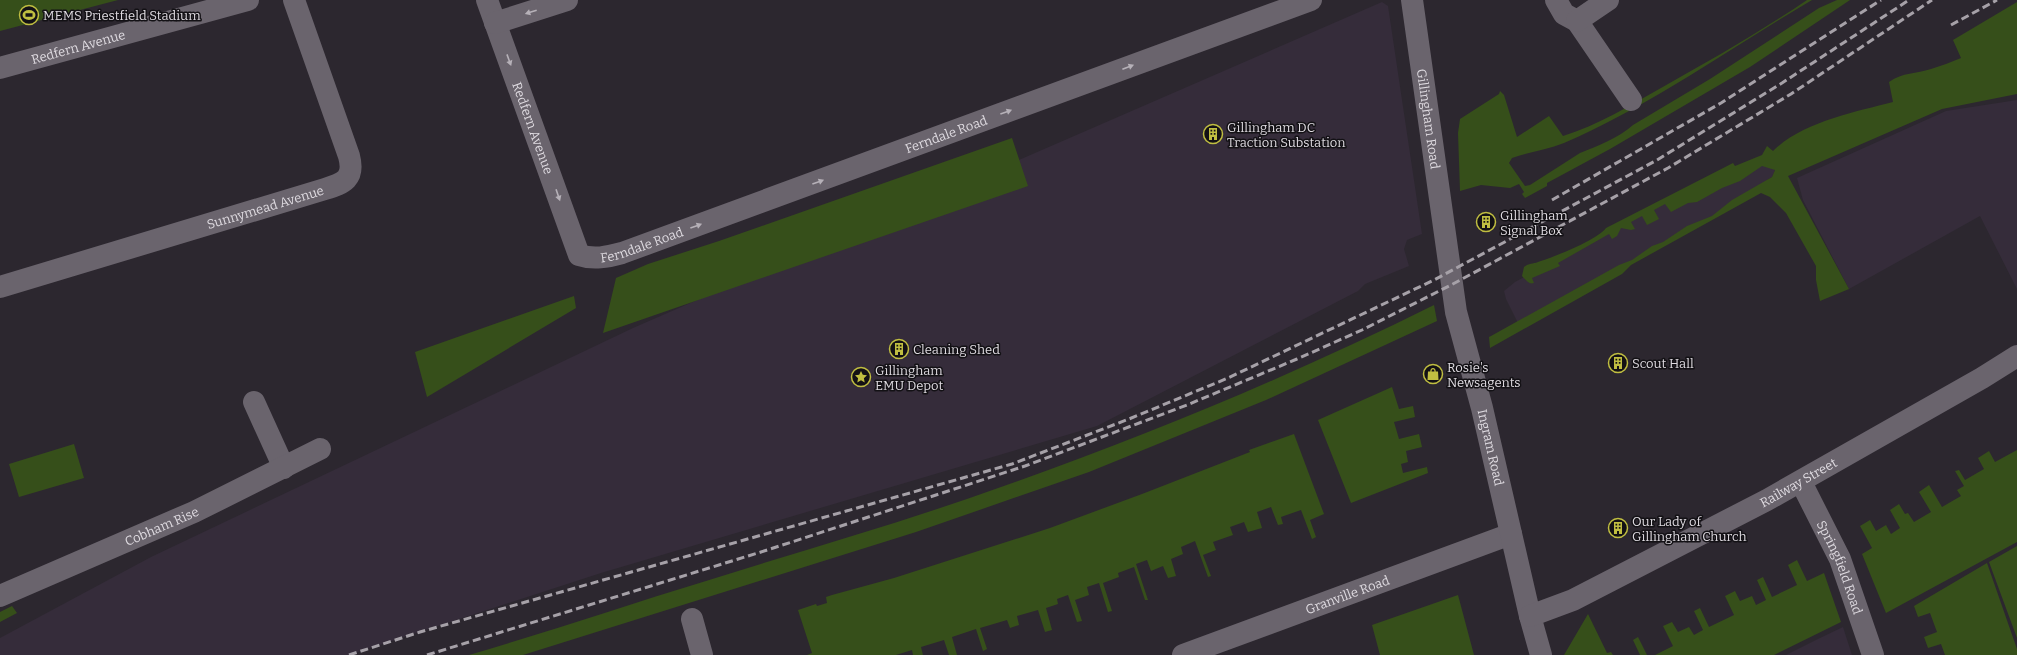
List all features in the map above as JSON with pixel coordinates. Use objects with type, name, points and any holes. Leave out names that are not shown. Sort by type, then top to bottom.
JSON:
[{"type":"street","name":"Redfern Avenue","points":[[0,68],[248,0]]},
{"type":"street","name":"Sunnymead Avenue","points":[[0,287],[326,189],[348,178],[351,171],[350,162],[294,0]]},
{"type":"street","name":"Redfern Avenue","points":[[487,0],[579,256]]},
{"type":"street","points":[[495,23],[567,0]]},
{"type":"street","name":"Ferndale Road","points":[[579,256],[587,258],[604,258],[622,253],[1311,0]]},
{"type":"street","name":"Gillingham Road","points":[[1412,0],[1445,238]]},
{"type":"street","points":[[1556,0],[1564,14],[1577,21],[1631,100]]},
{"type":"street","points":[[1577,21],[1608,0]]},
{"type":"street","name":"Ingram Road","points":[[1445,238],[1456,312],[1482,408],[1530,616],[1541,655]]},
{"type":"street","name":"Railway Street","points":[[1530,616],[1573,600],[1800,482],[2017,356]]},
{"type":"street","points":[[254,402],[284,468]]},
{"type":"street","name":"Cobham Rise","points":[[0,596],[194,512],[320,449]]},
{"type":"street","name":"Springfield Road","points":[[1800,482],[1840,559],[1873,655]]},
{"type":"street","name":"Granville Road","points":[[1183,655],[1511,534]]},
{"type":"street","points":[[692,619],[702,655]]},
{"type":"shaded area","name":"Gillingham EMU Depot","points":[[1382,2],[1388,6],[1422,234],[1407,240],[1404,249],[1409,266],[1365,284],[1358,291],[1097,426],[601,573],[349,655],[0,655],[0,638],[151,557],[633,328]]},
{"type":"shaded area","points":[[2017,100],[2017,289],[1980,216],[1849,289],[1803,200],[1797,178],[1946,111]]},
{"type":"shaded area","points":[[1763,158],[1775,170],[1772,177],[1767,180],[1770,184],[1519,325],[1506,299],[1504,291],[1515,282],[1646,211]]},
{"type":"shaded area","points":[[1843,627],[1852,655],[1786,655],[1820,638]]},
{"type":"green space","name":"MEMS Priestfield Stadium","points":[[0,0],[118,0],[0,31]]},
{"type":"green space","points":[[1807,0],[1812,0],[1660,94],[1597,128],[1564,143],[1512,158],[1509,163],[1525,186],[1530,185],[1580,153],[1621,134],[1633,125],[1710,79],[1819,8],[1837,0],[1850,0],[1750,67],[1610,149],[1547,183],[1547,186],[1525,198],[1522,194],[1524,192],[1519,184],[1510,188],[1481,185],[1460,191],[1458,133],[1460,119],[1499,94],[1500,91],[1504,95],[1517,137],[1549,116],[1563,136],[1601,121],[1637,102],[1735,46]]},
{"type":"green space","points":[[2017,2],[2017,94],[1942,109],[1788,176],[1849,289],[1820,301],[1816,280],[1816,266],[1786,213],[1770,197],[1761,193],[1631,265],[1622,274],[1490,348],[1489,337],[1619,265],[1632,260],[1652,246],[1663,242],[1687,226],[1712,216],[1732,200],[1772,177],[1775,170],[1762,166],[1740,181],[1722,188],[1697,202],[1688,203],[1671,212],[1665,204],[1654,210],[1659,219],[1647,225],[1642,216],[1631,222],[1635,229],[1631,230],[1621,228],[1617,236],[1612,239],[1609,234],[1558,263],[1560,266],[1532,278],[1534,283],[1529,283],[1522,276],[1524,267],[1575,248],[1594,238],[1606,228],[1733,163],[1735,166],[1762,155],[1767,146],[1773,151],[1785,141],[1814,125],[1846,114],[1893,102],[1889,82],[1899,76],[1925,71],[1961,58],[1953,40]]},
{"type":"green space","points":[[1012,138],[1028,186],[603,333],[616,278],[648,264],[719,241]]},
{"type":"green space","points":[[574,296],[576,308],[427,397],[415,352]]},
{"type":"green space","points":[[1434,305],[1437,321],[1266,400],[1089,472],[916,532],[523,655],[469,655],[891,524],[1056,467],[1166,425],[1274,380]]},
{"type":"green space","points":[[1392,387],[1399,409],[1413,406],[1415,417],[1394,422],[1399,439],[1419,434],[1422,447],[1406,451],[1408,462],[1401,464],[1403,473],[1427,467],[1428,473],[1351,503],[1318,420]]},
{"type":"green space","points":[[1294,434],[1324,514],[1310,520],[1316,537],[1312,539],[1301,510],[1281,517],[1283,524],[1278,525],[1271,507],[1257,512],[1262,528],[1248,532],[1244,522],[1230,527],[1233,535],[1213,542],[1216,550],[1203,555],[1211,576],[1208,577],[1195,541],[1181,547],[1183,554],[1171,559],[1176,576],[1168,578],[1163,566],[1151,571],[1147,560],[1136,564],[1148,600],[1145,600],[1134,567],[1118,573],[1119,577],[1103,583],[1112,611],[1108,612],[1099,583],[1087,587],[1089,595],[1075,600],[1082,621],[1077,622],[1068,595],[1057,599],[1058,604],[1046,608],[1052,630],[1045,632],[1038,610],[1017,616],[1019,625],[1010,628],[1007,620],[980,628],[987,649],[983,651],[976,629],[952,637],[957,655],[949,655],[944,640],[921,647],[923,655],[913,655],[912,650],[896,655],[807,655],[812,653],[798,610],[816,604],[817,606],[827,603],[826,597],[894,578],[1050,528],[1142,494],[1250,452],[1249,450]]},
{"type":"green space","points":[[74,444],[84,478],[19,497],[9,464]]},
{"type":"green space","points":[[2017,450],[2017,542],[1886,613],[1862,554],[1872,548],[1860,526],[1870,520],[1876,531],[1886,525],[1891,534],[1900,528],[1890,510],[1899,504],[1905,514],[1908,513],[1914,522],[1931,512],[1919,492],[1929,485],[1942,507],[1961,496],[1957,490],[1964,486],[1955,471],[1959,470],[1965,480],[1984,469],[1978,458],[1989,451],[1995,462]]},
{"type":"green space","points":[[2017,546],[2017,638],[1989,562]]},
{"type":"green space","points":[[1797,560],[1807,581],[1824,573],[1841,622],[1774,655],[1655,655],[1673,646],[1663,626],[1672,622],[1678,632],[1689,627],[1694,635],[1703,630],[1694,611],[1700,608],[1709,627],[1734,615],[1725,596],[1735,591],[1740,601],[1752,596],[1756,605],[1766,600],[1757,580],[1763,577],[1772,597],[1797,585],[1788,565]]},
{"type":"green space","points":[[1987,563],[2017,649],[2017,655],[1945,655],[1941,644],[1928,648],[1924,637],[1937,632],[1930,613],[1918,617],[1914,606]]},
{"type":"green space","points":[[1458,595],[1474,655],[1380,655],[1372,625]]},
{"type":"green space","points":[[12,606],[17,613],[0,622],[0,612]]},
{"type":"green space","points":[[1588,614],[1607,653],[1611,652],[1613,655],[1564,655]]},
{"type":"green space","points":[[1638,637],[1647,655],[1640,655],[1633,640]]},
{"type":"railway","points":[[1552,200],[1721,103],[1881,0]]},
{"type":"railway","points":[[349,655],[420,632],[1012,464],[1129,419],[1228,378],[1434,280],[1657,160],[1782,83],[1909,0]]},
{"type":"railway","points":[[427,655],[761,552],[1025,466],[1187,405],[1297,359],[1362,330],[1451,285],[1668,168],[1791,94],[1932,0]]},
{"type":"railway","points":[[1951,25],[1997,0]]},
{"type":"place","name":"MEMS Priestfield Stadium","points":[[29,15]]},
{"type":"place","name":"Gillingham DC Traction Substation","points":[[1213,134]]},
{"type":"place","name":"Gillingham Signal Box","points":[[1486,222]]},
{"type":"place","name":"Cleaning Shed","points":[[899,349]]},
{"type":"place","name":"Scout Hall","points":[[1618,363]]},
{"type":"place","name":"Rosie's Newsagents","points":[[1433,374]]},
{"type":"place","name":"Gillingham EMU Depot","points":[[861,377]]},
{"type":"place","name":"Our Lady of Gillingham Church","points":[[1618,528]]}]
